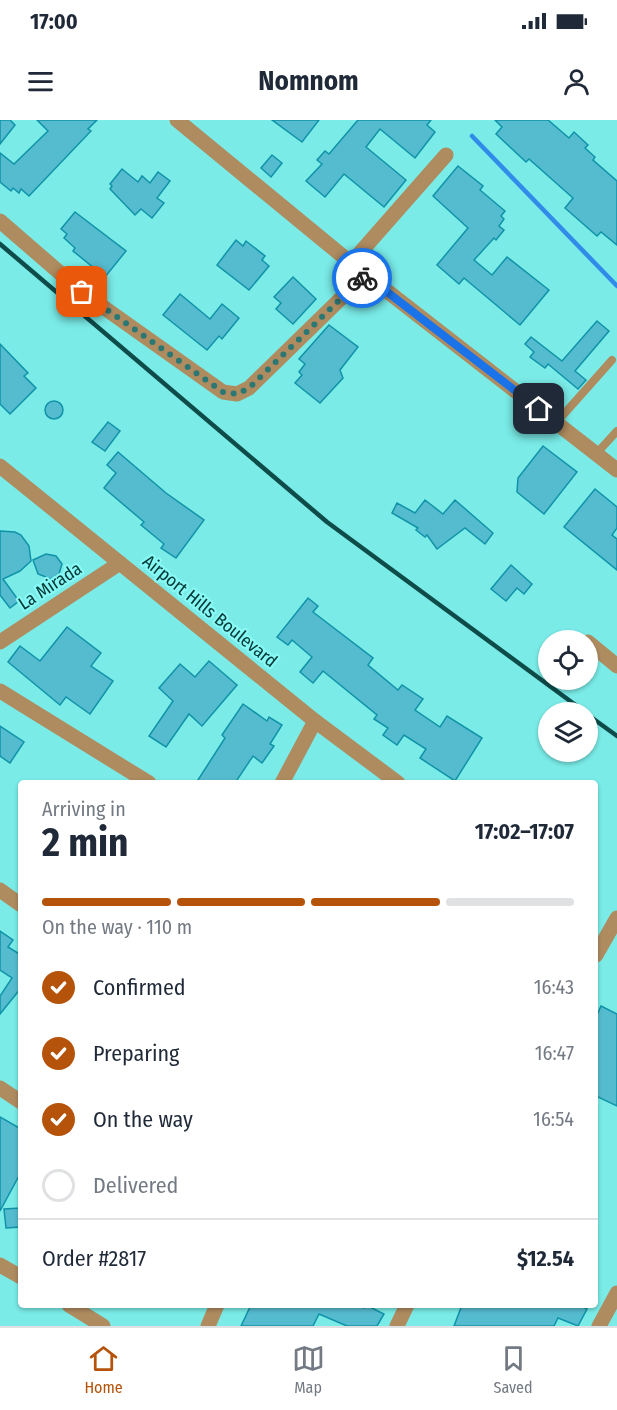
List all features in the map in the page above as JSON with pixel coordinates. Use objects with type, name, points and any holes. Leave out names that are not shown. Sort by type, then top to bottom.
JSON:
[{"type":"street","points":[[177,120],[365,275],[617,470]]},
{"type":"street","points":[[351,263],[446,155]]},
{"type":"street","points":[[0,221],[82,292],[223,392],[237,394],[249,388],[365,275]]},
{"type":"street","name":"Airport Hills Boulevard","points":[[0,466],[315,721],[394,780]]},
{"type":"street","name":"La Mirada","points":[[0,642],[120,563]]},
{"type":"street","points":[[598,651],[617,666]]},
{"type":"street","points":[[0,691],[144,780]]},
{"type":"street","points":[[284,780],[315,721]]},
{"type":"street","points":[[0,890],[18,902]]},
{"type":"street","points":[[598,948],[617,918]]},
{"type":"street","points":[[0,1088],[18,1099]]},
{"type":"street","points":[[0,1265],[18,1274]]},
{"type":"street","points":[[599,1326],[617,1293]]},
{"type":"street","points":[[74,1308],[104,1326]]},
{"type":"street","points":[[208,1326],[216,1308]]},
{"type":"street","points":[[397,1326],[406,1308]]},
{"type":"lane","points":[[556,423],[612,360]]},
{"type":"lane","points":[[596,454],[617,431]]},
{"type":"building","points":[[0,120],[10,120],[15,125],[0,144]]},
{"type":"building","points":[[37,120],[97,120],[88,129],[91,131],[29,196],[21,189],[19,193],[13,188],[11,191],[0,182],[0,153],[14,164],[48,131]]},
{"type":"building","points":[[272,120],[319,120],[302,142]]},
{"type":"building","points":[[358,120],[431,120],[427,125],[435,132],[415,158],[380,129],[366,147],[406,180],[384,207],[344,174],[325,197],[306,181],[322,164],[317,160],[325,151],[329,154]]},
{"type":"building","points":[[495,120],[548,120],[569,138],[574,132],[588,145],[585,148],[595,157],[593,160],[617,181],[617,245],[601,232],[597,236],[565,208],[573,198],[529,159],[526,162],[496,134],[502,127]]},
{"type":"building","points":[[272,155],[282,163],[271,177],[261,168]]},
{"type":"building","points":[[458,166],[483,186],[480,190],[505,211],[501,216],[504,219],[499,226],[504,230],[474,260],[492,275],[507,257],[549,290],[520,325],[464,278],[459,284],[437,265],[468,228],[433,196]]},
{"type":"building","points":[[122,169],[138,182],[142,176],[150,183],[158,172],[170,181],[157,198],[164,203],[152,218],[141,209],[135,215],[110,189],[112,186],[110,184]]},
{"type":"building","points":[[75,212],[126,251],[105,277],[73,251],[75,248],[64,238],[67,234],[61,229]]},
{"type":"building","points":[[236,240],[243,246],[246,241],[265,256],[262,260],[269,266],[249,290],[217,265]]},
{"type":"building","points":[[293,277],[316,299],[293,324],[276,309],[281,303],[274,297]]},
{"type":"building","points":[[180,294],[210,319],[222,304],[239,318],[222,339],[219,336],[207,350],[163,315]]},
{"type":"building","points":[[597,321],[609,331],[575,371],[586,380],[578,389],[548,364],[545,368],[530,357],[534,352],[525,344],[531,337],[562,361]]},
{"type":"building","points":[[329,325],[358,347],[340,370],[343,378],[320,403],[295,383],[302,375],[299,372],[305,364],[299,359]]},
{"type":"building","points":[[0,344],[28,373],[24,376],[36,388],[10,414],[0,404]]},
{"type":"building","points":[[54,401],[60,404],[63,410],[60,416],[54,419],[48,416],[45,410],[48,404]]},
{"type":"building","points":[[108,422],[120,431],[105,451],[92,442]]},
{"type":"building","points":[[543,446],[577,472],[544,514],[517,492],[518,478]]},
{"type":"building","points":[[118,452],[166,493],[204,520],[176,558],[161,548],[164,544],[141,525],[144,522],[104,488],[116,473],[107,465]]},
{"type":"building","points":[[595,489],[617,507],[617,528],[612,535],[617,539],[617,570],[564,527]]},
{"type":"building","points":[[425,500],[443,514],[455,500],[493,533],[485,544],[465,528],[437,549],[427,535],[425,537],[416,530],[418,528],[392,513],[397,503],[415,513]]},
{"type":"building","points":[[0,531],[15,532],[21,535],[29,546],[31,561],[20,571],[3,579],[19,601],[10,608],[0,595]]},
{"type":"building","points":[[46,554],[56,556],[62,564],[59,574],[51,579],[38,574],[33,560]]},
{"type":"building","points":[[511,565],[532,584],[524,594],[517,588],[506,601],[491,589]]},
{"type":"building","points":[[308,598],[318,606],[313,612],[373,658],[368,665],[398,690],[402,685],[423,699],[415,710],[440,727],[447,716],[482,738],[456,780],[420,758],[426,749],[404,735],[397,745],[383,735],[388,728],[374,719],[377,715],[323,671],[313,683],[300,672],[312,657],[292,640],[288,645],[277,637]]},
{"type":"building","points":[[67,627],[101,653],[91,666],[113,681],[90,714],[66,697],[60,705],[8,662],[20,646],[40,661]]},
{"type":"building","points":[[209,661],[237,685],[202,726],[189,714],[166,747],[149,736],[173,701],[159,688],[180,664],[195,677]]},
{"type":"building","points":[[243,704],[267,721],[269,717],[282,725],[270,744],[274,746],[262,763],[253,756],[237,780],[198,780],[225,738],[222,735]]},
{"type":"building","points":[[0,726],[24,742],[10,763],[0,756]]},
{"type":"building","points":[[0,931],[13,940],[8,947],[18,953],[18,992],[0,1014],[0,996],[12,978],[0,970]]},
{"type":"building","points":[[601,1006],[617,1014],[617,1106],[598,1097],[598,1013]]},
{"type":"building","points":[[0,1117],[18,1127],[18,1178],[0,1211]]},
{"type":"building","points":[[18,1208],[18,1227],[6,1228],[4,1209]]},
{"type":"building","points":[[250,1308],[372,1308],[384,1314],[377,1326],[347,1326],[319,1314],[313,1326],[241,1326]]},
{"type":"building","points":[[461,1308],[587,1309],[578,1326],[558,1318],[554,1326],[454,1326]]},
{"type":"waterway","points":[[472,136],[617,286]]},
{"type":"railway","points":[[0,244],[327,522],[571,702]]},
{"type":"railway","points":[[598,722],[617,736]]},
{"type":"way so far","points":[[82,292],[223,392],[237,394],[249,388],[362,278]]},
{"type":"route","points":[[362,278],[365,275],[539,409]]}]
